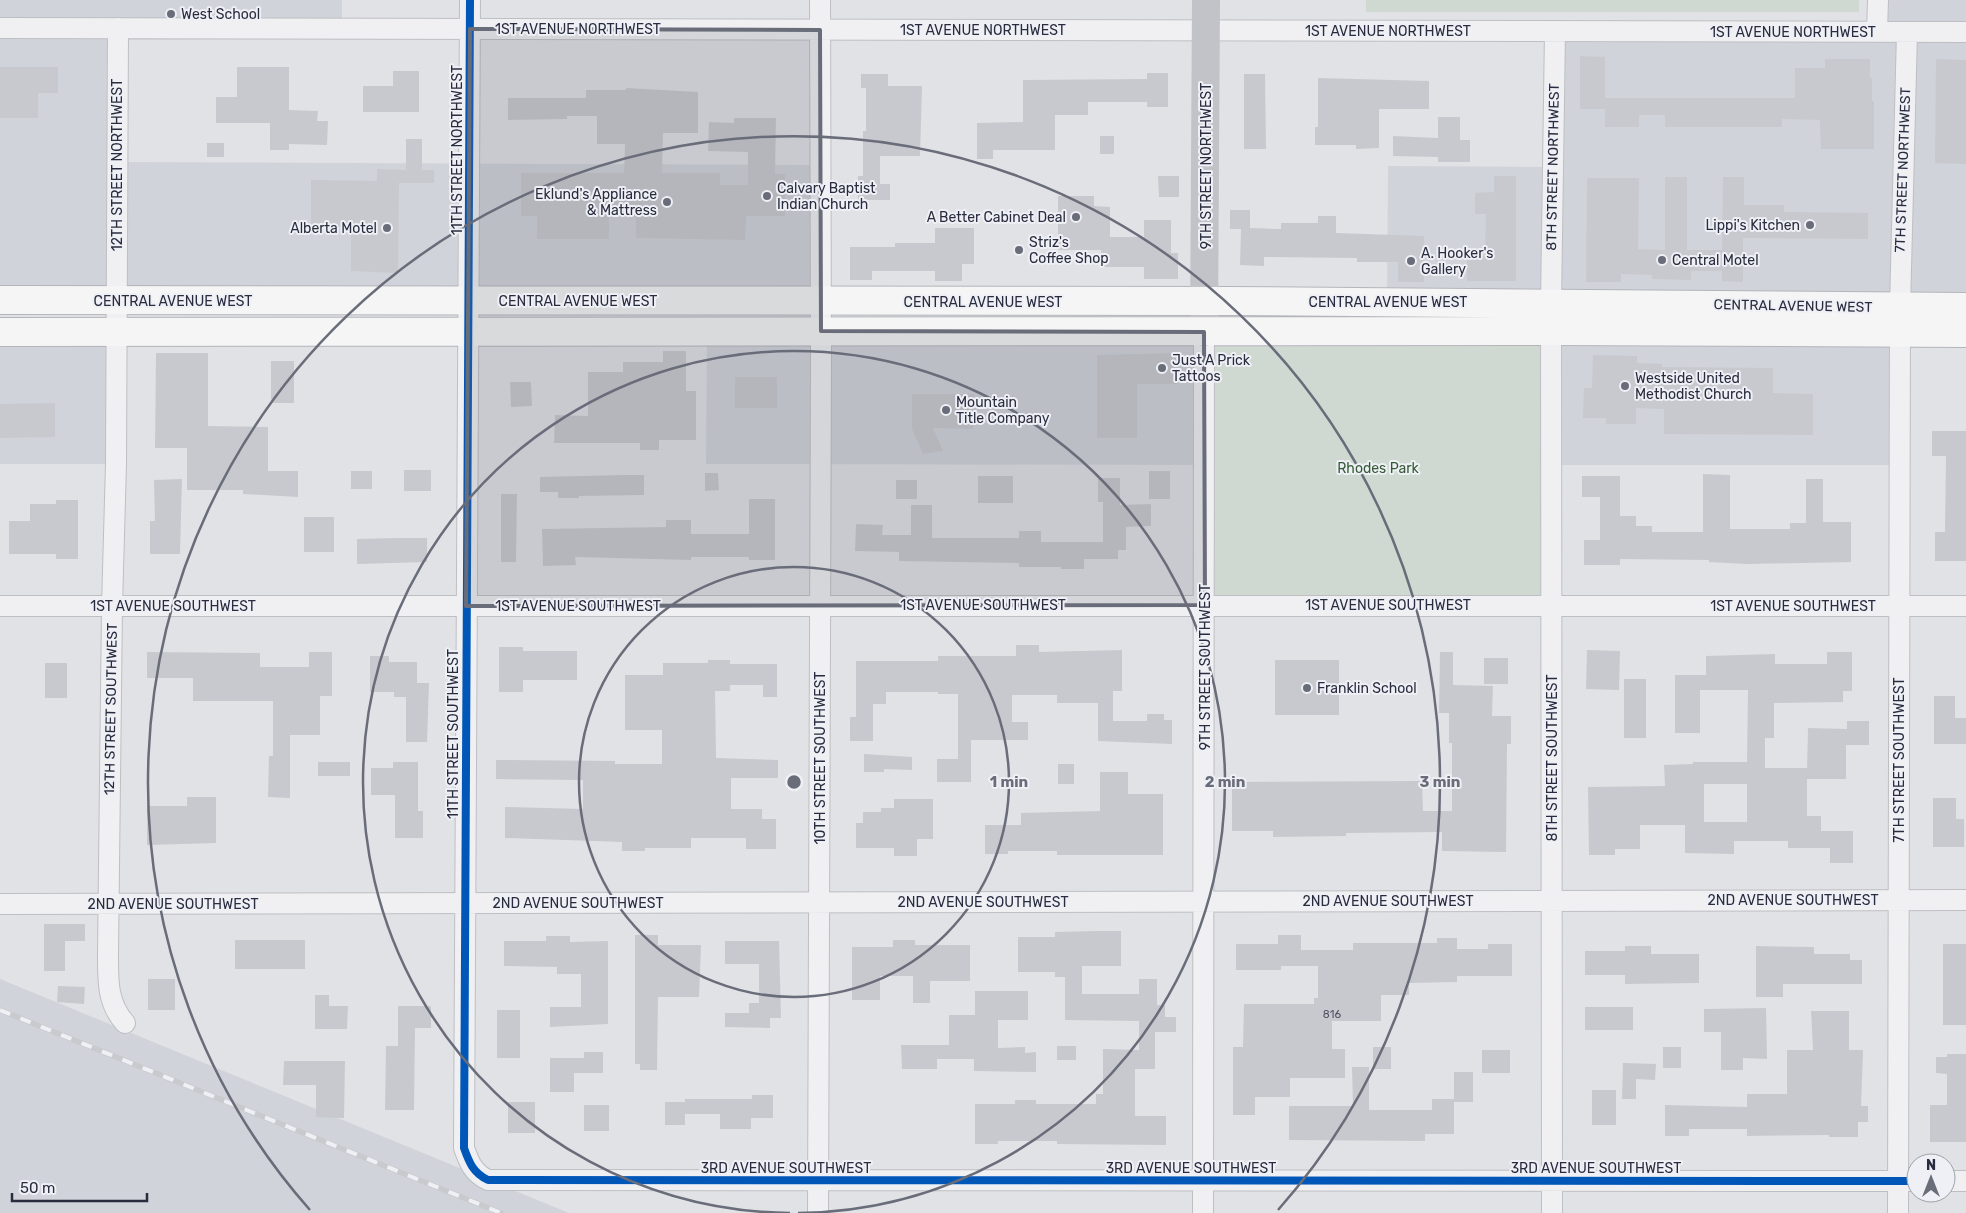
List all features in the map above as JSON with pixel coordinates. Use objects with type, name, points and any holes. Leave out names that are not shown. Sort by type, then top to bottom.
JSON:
[{"type":"highway","name":"CENTRAL AVENUE WEST","points":[[0,300],[1551,303],[1900,320],[1966,333]]},
{"type":"highway","name":"CENTRAL AVENUE WEST","points":[[0,332],[1552,331],[1900,320],[1966,307]]},
{"type":"street","name":"11TH STREET NORTHWEST","points":[[468,301],[470,0]]},
{"type":"street","name":"10TH STREET SOUTHWEST","points":[[818,1213],[821,331],[820,0]]},
{"type":"street","name":"9TH STREET NORTHWEST","points":[[1204,332],[1206,0]]},
{"type":"street","points":[[1878,0],[1878,32]]},
{"type":"street","name":"1ST AVENUE NORTHWEST","points":[[0,28],[1966,32]]},
{"type":"street","name":"12TH STREET NORTHWEST","points":[[116,301],[118,28]]},
{"type":"street","name":"8TH STREET NORTHWEST","points":[[1551,303],[1555,31]]},
{"type":"street","name":"7TH STREET NORTHWEST","points":[[1900,320],[1908,32]]},
{"type":"street","name":"12TH STREET SOUTHWEST","points":[[116,301],[116,464],[108,904],[110,995],[116,1013],[125,1023]]},
{"type":"street","name":"11TH STREET SOUTHWEST","points":[[468,301],[464,1148],[471,1166]]},
{"type":"street","name":"8TH STREET SOUTHWEST","points":[[1551,303],[1552,1213]]},
{"type":"street","name":"7TH STREET SOUTHWEST","points":[[1900,320],[1898,900],[1906,1153]]},
{"type":"street","name":"9TH STREET SOUTHWEST","points":[[1203,1213],[1204,332]]},
{"type":"street","name":"1ST AVENUE SOUTHWEST","points":[[0,606],[1966,606]]},
{"type":"street","name":"2ND AVENUE SOUTHWEST","points":[[0,904],[1966,900]]},
{"type":"street","name":"3RD AVENUE SOUTHWEST","points":[[471,1166],[478,1176],[488,1180],[1906,1181]]},
{"type":"street","name":"7TH STREET SOUTHWEST","points":[[1898,1213],[1906,1185]]},
{"type":"highlighted area","points":[[470,29],[820,30],[821,331],[1204,332],[1205,605],[466,606]]},
{"type":"shaded area","points":[[0,0],[342,0],[342,29],[118,29],[118,162],[820,165],[821,302],[0,300]]},
{"type":"shaded area","points":[[1878,0],[1966,0],[1966,307],[1387,302],[1388,166],[1553,167],[1555,31],[1877,32]]},
{"type":"shaded area","points":[[707,331],[1204,332],[1204,465],[706,464]]},
{"type":"shaded area","points":[[1552,331],[1900,332],[1899,465],[1551,465]]},
{"type":"shaded area","points":[[0,332],[117,333],[116,464],[0,464]]},
{"type":"shaded area","points":[[0,979],[569,1213],[0,1213]]},
{"type":"green space","points":[[1366,0],[1859,0],[1859,12],[1366,12]]},
{"type":"green space","name":"Rhodes Park","points":[[1552,331],[1552,606],[1205,605],[1204,332]]},
{"type":"building","points":[[1580,56],[1605,57],[1605,109],[1580,109]]},
{"type":"building","points":[[1825,59],[1870,59],[1872,101],[1874,101],[1874,149],[1821,149],[1820,120],[1782,119],[1782,127],[1665,127],[1665,115],[1639,115],[1639,127],[1605,127],[1605,98],[1795,98],[1795,68],[1825,68]]},
{"type":"building","points":[[1936,59],[1966,60],[1966,164],[1935,163]]},
{"type":"building","points":[[0,67],[58,67],[58,93],[38,93],[38,118],[0,118]]},
{"type":"building","points":[[237,67],[289,67],[289,110],[318,111],[317,121],[328,121],[327,145],[289,144],[289,150],[270,150],[270,123],[216,123],[216,97],[237,97]]},
{"type":"building","points":[[393,71],[419,71],[419,112],[363,112],[363,86],[393,86]]},
{"type":"building","points":[[1147,73],[1168,73],[1168,107],[1147,107],[1147,102],[1088,102],[1088,115],[1055,115],[1055,150],[993,150],[993,159],[977,159],[977,123],[1023,122],[1023,80],[1147,79]]},
{"type":"building","points":[[861,74],[888,74],[888,86],[922,86],[920,156],[880,156],[880,184],[890,184],[890,200],[858,200],[858,176],[863,176],[863,131],[866,131],[866,88],[861,88]]},
{"type":"building","points":[[1244,74],[1265,74],[1266,149],[1244,149]]},
{"type":"building","points":[[1318,78],[1429,81],[1429,109],[1379,109],[1379,148],[1356,149],[1356,145],[1315,145],[1315,127],[1318,127]]},
{"type":"building","points":[[626,88],[698,92],[698,133],[663,133],[662,173],[720,173],[720,185],[748,185],[748,152],[708,151],[709,122],[734,123],[734,118],[776,118],[775,174],[785,174],[785,216],[746,216],[745,240],[636,238],[636,217],[609,217],[609,239],[537,239],[537,216],[521,216],[521,173],[624,173],[625,144],[597,144],[597,116],[567,116],[567,119],[508,120],[508,98],[586,98],[586,90],[626,90]]},
{"type":"building","points":[[1438,117],[1460,117],[1460,140],[1470,140],[1470,162],[1438,162],[1438,157],[1393,156],[1393,136],[1438,138]]},
{"type":"building","points":[[1100,136],[1114,136],[1114,154],[1100,154]]},
{"type":"building","points":[[406,139],[422,139],[422,170],[434,170],[434,183],[399,183],[398,273],[351,271],[351,227],[311,227],[311,180],[377,181],[377,169],[406,170]]},
{"type":"building","points":[[207,143],[224,143],[224,157],[207,157]]},
{"type":"building","points":[[1158,176],[1179,176],[1179,197],[1159,197]]},
{"type":"building","points":[[1494,176],[1516,176],[1516,281],[1467,281],[1467,256],[1485,256],[1486,214],[1475,214],[1475,193],[1494,192]]},
{"type":"building","points":[[1665,177],[1687,177],[1687,250],[1722,250],[1723,177],[1744,177],[1744,205],[1784,205],[1784,212],[1868,213],[1868,239],[1743,238],[1743,282],[1722,281],[1722,271],[1691,271],[1691,280],[1652,279],[1652,275],[1621,274],[1621,282],[1586,282],[1587,178],[1639,178],[1638,249],[1665,250]]},
{"type":"building","points":[[1058,196],[1094,196],[1094,206],[1110,207],[1110,237],[1144,237],[1144,220],[1171,220],[1171,253],[1178,253],[1178,279],[1144,279],[1144,267],[1101,267],[1101,250],[1058,250]]},
{"type":"building","points":[[1230,210],[1250,210],[1250,228],[1281,229],[1281,223],[1318,223],[1318,216],[1336,216],[1336,233],[1424,236],[1424,282],[1398,282],[1398,262],[1357,262],[1357,258],[1264,257],[1264,266],[1240,265],[1241,229],[1230,229]]},
{"type":"building","points":[[935,228],[974,228],[974,264],[962,264],[962,281],[935,281],[935,271],[872,271],[872,280],[850,280],[850,247],[895,247],[895,243],[935,243]]},
{"type":"building","points":[[663,351],[686,351],[686,391],[696,391],[696,440],[659,440],[659,450],[640,450],[640,443],[554,443],[555,415],[588,416],[588,372],[623,372],[623,362],[663,362]]},
{"type":"building","points":[[156,353],[208,353],[208,426],[268,427],[268,471],[298,471],[298,497],[243,494],[243,490],[187,490],[187,448],[155,448]]},
{"type":"building","points":[[1178,353],[1178,384],[1137,384],[1137,438],[1097,438],[1097,355]]},
{"type":"building","points":[[1593,355],[1637,356],[1637,363],[1662,364],[1662,367],[1773,368],[1773,393],[1813,394],[1813,435],[1664,434],[1664,409],[1636,408],[1636,424],[1606,424],[1606,418],[1583,418],[1584,388],[1592,388]]},
{"type":"building","points":[[271,361],[294,361],[294,403],[271,403]]},
{"type":"building","points":[[735,377],[777,377],[777,408],[735,408]]},
{"type":"building","points":[[510,382],[531,382],[532,406],[511,407]]},
{"type":"building","points":[[912,394],[974,394],[973,429],[933,428],[943,451],[923,454],[912,429]]},
{"type":"building","points":[[55,403],[55,437],[0,438],[0,404]]},
{"type":"building","points":[[1932,431],[1966,431],[1966,561],[1935,561],[1935,532],[1945,532],[1946,456],[1932,456]]},
{"type":"building","points":[[404,470],[431,470],[431,491],[404,491]]},
{"type":"building","points":[[351,471],[372,471],[372,489],[351,489]]},
{"type":"building","points":[[1149,471],[1170,471],[1170,499],[1149,499]]},
{"type":"building","points":[[705,473],[718,473],[719,490],[705,491]]},
{"type":"building","points":[[1703,474],[1730,475],[1730,529],[1790,529],[1790,523],[1806,523],[1806,479],[1823,479],[1823,522],[1851,522],[1851,562],[1747,564],[1709,562],[1709,560],[1620,559],[1620,565],[1584,565],[1584,540],[1600,540],[1600,497],[1582,497],[1582,476],[1620,476],[1620,516],[1636,516],[1636,526],[1652,526],[1652,532],[1703,532]]},
{"type":"building","points":[[644,475],[644,495],[558,498],[558,492],[540,492],[540,477]]},
{"type":"building","points":[[978,476],[1013,476],[1013,503],[978,503]]},
{"type":"building","points":[[1098,478],[1120,478],[1120,505],[1151,504],[1151,526],[1126,527],[1126,550],[1118,550],[1118,559],[1084,559],[1084,569],[1061,569],[1061,567],[1019,567],[1019,563],[899,561],[899,552],[855,551],[856,524],[883,525],[882,535],[911,535],[911,505],[932,505],[932,538],[1019,538],[1019,531],[1041,531],[1041,542],[1103,542],[1103,502],[1098,502]]},
{"type":"building","points":[[182,479],[180,554],[150,554],[150,521],[155,521],[154,480]]},
{"type":"building","points":[[896,480],[917,480],[917,499],[896,499]]},
{"type":"building","points":[[501,494],[517,494],[516,562],[501,562]]},
{"type":"building","points":[[749,499],[775,499],[775,560],[749,560],[749,557],[691,557],[691,560],[575,557],[576,565],[543,566],[542,529],[666,527],[666,520],[691,520],[691,534],[749,534]]},
{"type":"building","points":[[56,500],[78,500],[78,559],[56,559],[56,554],[9,554],[9,521],[30,521],[30,504],[56,504]]},
{"type":"building","points":[[304,517],[334,517],[334,552],[304,552]]},
{"type":"building","points":[[427,538],[427,562],[357,564],[357,539]]},
{"type":"building","points":[[1016,645],[1039,645],[1039,652],[1122,650],[1122,691],[1113,691],[1113,721],[1147,721],[1147,714],[1164,714],[1164,720],[1172,720],[1172,744],[1098,741],[1098,703],[1057,703],[1057,695],[1012,695],[1012,722],[1028,722],[1028,740],[971,740],[971,782],[937,782],[937,759],[958,759],[958,694],[938,694],[938,692],[886,692],[886,704],[873,704],[873,741],[850,741],[850,717],[856,717],[856,661],[938,661],[938,656],[1016,656]]},
{"type":"building","points":[[499,647],[523,647],[523,651],[577,651],[577,680],[523,680],[523,692],[499,692]]},
{"type":"building","points":[[1587,650],[1620,651],[1619,690],[1586,689]]},
{"type":"building","points":[[147,652],[260,653],[260,667],[309,667],[309,652],[332,652],[332,696],[320,696],[320,735],[290,735],[290,798],[268,797],[269,756],[273,756],[273,701],[193,701],[193,678],[147,678]]},
{"type":"building","points":[[1440,652],[1453,652],[1453,685],[1493,686],[1492,716],[1511,716],[1511,744],[1507,744],[1506,852],[1442,851],[1442,832],[1346,833],[1346,836],[1273,837],[1273,831],[1232,831],[1232,782],[1422,781],[1423,811],[1452,811],[1452,743],[1449,743],[1449,713],[1439,713]]},
{"type":"building","points":[[1827,652],[1852,652],[1852,691],[1843,691],[1843,702],[1774,703],[1774,738],[1765,738],[1765,768],[1807,768],[1807,772],[1808,728],[1847,729],[1847,721],[1869,721],[1869,745],[1846,745],[1846,779],[1807,779],[1807,816],[1821,816],[1821,831],[1853,831],[1853,863],[1830,863],[1830,848],[1788,848],[1788,841],[1734,841],[1734,854],[1685,853],[1685,825],[1640,825],[1640,849],[1615,849],[1615,855],[1589,855],[1588,787],[1665,786],[1664,765],[1693,764],[1693,762],[1747,762],[1748,690],[1700,690],[1700,733],[1675,733],[1675,675],[1706,675],[1706,656],[1775,654],[1775,664],[1827,664]],"holes":[[[1704,784],[1747,784],[1747,822],[1704,822]]]},
{"type":"building","points":[[370,656],[389,656],[389,662],[417,662],[417,683],[429,683],[427,742],[406,742],[406,697],[394,697],[394,692],[370,692]]},
{"type":"building","points":[[1484,658],[1508,658],[1508,684],[1484,684]]},
{"type":"building","points":[[708,660],[730,660],[730,664],[777,664],[777,697],[763,697],[763,685],[730,685],[730,691],[715,691],[716,758],[778,760],[778,778],[731,778],[731,809],[762,809],[762,819],[776,819],[776,849],[746,849],[746,838],[691,838],[691,848],[645,848],[645,851],[622,851],[622,842],[505,838],[505,807],[583,809],[583,780],[496,779],[496,760],[615,761],[615,764],[662,764],[662,730],[625,730],[625,675],[663,675],[663,663],[708,663]]},
{"type":"building","name":"Franklin School","points":[[1275,660],[1339,660],[1339,715],[1275,715]]},
{"type":"building","points":[[45,663],[67,663],[67,698],[45,698]]},
{"type":"building","points":[[1624,679],[1646,679],[1646,738],[1624,738]]},
{"type":"building","points":[[1934,696],[1955,696],[1955,718],[1966,718],[1966,744],[1934,744]]},
{"type":"building","points":[[864,754],[912,757],[912,770],[884,769],[884,772],[864,772]]},
{"type":"building","points":[[318,762],[350,762],[350,776],[318,776]]},
{"type":"building","points":[[393,762],[418,762],[418,811],[423,811],[423,838],[395,838],[395,795],[371,795],[371,768],[393,768]]},
{"type":"building","points":[[1058,764],[1074,764],[1074,784],[1058,784]]},
{"type":"building","points":[[1100,772],[1128,772],[1128,794],[1163,794],[1163,855],[1057,855],[1057,851],[1008,851],[1008,854],[985,854],[985,825],[1021,825],[1021,813],[1100,811]]},
{"type":"building","points":[[187,797],[216,797],[216,843],[147,845],[147,806],[187,806]]},
{"type":"building","points":[[1933,798],[1956,798],[1956,819],[1964,819],[1964,847],[1933,847]]},
{"type":"building","points":[[894,799],[933,799],[933,839],[917,839],[917,856],[894,856],[894,848],[856,848],[856,823],[863,823],[863,812],[881,812],[881,808],[894,808]]},
{"type":"building","points":[[44,924],[85,924],[85,941],[65,941],[65,971],[44,971]]},
{"type":"building","points":[[1121,931],[1121,966],[1082,966],[1082,994],[1139,994],[1139,979],[1157,979],[1157,1005],[1165,1005],[1165,1017],[1176,1017],[1176,1032],[1155,1032],[1155,1069],[1135,1069],[1135,1116],[1166,1116],[1166,1145],[1057,1144],[1057,1141],[998,1141],[998,1144],[975,1144],[975,1104],[1015,1104],[1015,1100],[1036,1100],[1036,1104],[1096,1104],[1096,1094],[1103,1094],[1103,1049],[1139,1050],[1139,1021],[1065,1020],[1065,977],[1055,977],[1055,972],[1018,972],[1018,937],[1055,937],[1055,932]]},
{"type":"building","points":[[635,935],[658,935],[658,945],[701,945],[699,997],[658,997],[657,1070],[640,1070],[640,1064],[635,1064]]},
{"type":"building","points":[[1278,935],[1301,935],[1301,950],[1353,950],[1353,943],[1437,943],[1437,938],[1457,938],[1457,949],[1488,949],[1488,944],[1512,944],[1512,976],[1457,976],[1457,982],[1409,983],[1409,995],[1381,995],[1381,1021],[1332,1021],[1332,1049],[1345,1049],[1345,1078],[1290,1078],[1290,1097],[1255,1097],[1255,1115],[1233,1115],[1233,1047],[1243,1047],[1244,1004],[1314,1004],[1314,998],[1318,998],[1318,966],[1281,966],[1281,970],[1236,970],[1236,944],[1278,944]]},
{"type":"building","points":[[546,936],[570,936],[570,942],[608,941],[608,1024],[550,1027],[550,1007],[581,1007],[581,974],[557,974],[557,967],[504,966],[504,941],[546,941]]},
{"type":"building","points":[[235,940],[305,940],[305,969],[235,969]]},
{"type":"building","points":[[893,940],[915,940],[915,945],[970,945],[970,981],[930,981],[930,1003],[913,1003],[913,976],[880,976],[880,1000],[852,1000],[852,947],[893,947]]},
{"type":"building","points":[[725,941],[779,941],[781,1018],[770,1018],[770,1028],[725,1027],[725,1013],[749,1013],[749,1003],[759,1003],[759,964],[725,964]]},
{"type":"building","points":[[1943,944],[1966,944],[1966,1025],[1943,1025]]},
{"type":"building","points":[[1625,946],[1651,946],[1651,954],[1699,954],[1699,983],[1625,984],[1625,975],[1585,975],[1585,951],[1625,951]]},
{"type":"building","points":[[1756,946],[1814,947],[1814,954],[1850,954],[1850,960],[1862,960],[1862,984],[1783,984],[1783,997],[1756,997]]},
{"type":"building","points":[[148,979],[175,979],[175,1010],[148,1010]]},
{"type":"building","points":[[58,986],[85,987],[84,1004],[57,1002]]},
{"type":"building","points":[[975,991],[1028,991],[1028,1020],[998,1020],[998,1048],[1025,1047],[1025,1053],[1036,1052],[1036,1072],[974,1071],[974,1059],[937,1059],[937,1069],[902,1069],[901,1045],[949,1045],[949,1015],[975,1015]]},
{"type":"building","points":[[315,995],[329,995],[329,1006],[348,1006],[347,1029],[315,1029]]},
{"type":"building","points":[[398,1006],[431,1006],[431,1028],[415,1028],[414,1110],[385,1110],[386,1046],[398,1046]]},
{"type":"building","points":[[1585,1007],[1633,1007],[1633,1030],[1585,1030]]},
{"type":"building","points":[[1766,1008],[1767,1059],[1743,1058],[1743,1070],[1721,1070],[1721,1032],[1704,1032],[1704,1009]]},
{"type":"building","points":[[497,1010],[520,1010],[520,1058],[497,1058]]},
{"type":"building","points":[[1811,1011],[1849,1011],[1849,1050],[1863,1050],[1861,1106],[1868,1106],[1868,1122],[1858,1122],[1858,1137],[1829,1137],[1829,1135],[1747,1136],[1747,1129],[1689,1129],[1689,1136],[1665,1136],[1665,1105],[1747,1107],[1747,1094],[1787,1094],[1787,1050],[1813,1050]]},
{"type":"building","points":[[1057,1046],[1076,1046],[1076,1060],[1057,1060]]},
{"type":"building","points":[[1373,1047],[1391,1047],[1391,1069],[1373,1069]]},
{"type":"building","points":[[1663,1047],[1681,1047],[1681,1068],[1663,1068]]},
{"type":"building","points":[[1482,1050],[1510,1050],[1510,1073],[1482,1073]]},
{"type":"building","points":[[584,1052],[603,1052],[603,1073],[574,1073],[574,1092],[550,1092],[550,1058],[584,1058]]},
{"type":"building","points":[[1947,1054],[1966,1054],[1966,1142],[1930,1142],[1930,1105],[1947,1105],[1947,1074],[1936,1073],[1936,1057],[1947,1057]]},
{"type":"building","points":[[284,1061],[345,1061],[344,1118],[316,1117],[316,1085],[283,1085]]},
{"type":"building","points":[[1623,1063],[1656,1064],[1655,1080],[1636,1079],[1636,1099],[1622,1099]]},
{"type":"building","points":[[1352,1067],[1369,1067],[1369,1110],[1432,1110],[1432,1099],[1454,1099],[1454,1134],[1425,1134],[1425,1141],[1289,1140],[1289,1106],[1353,1106]]},
{"type":"building","points":[[1454,1072],[1473,1072],[1473,1102],[1454,1102]]},
{"type":"building","points":[[1592,1090],[1616,1090],[1616,1125],[1592,1125]]},
{"type":"building","points":[[752,1095],[773,1095],[773,1118],[751,1118],[751,1129],[720,1129],[720,1114],[685,1114],[685,1099],[752,1099]]},
{"type":"building","points":[[508,1102],[535,1102],[535,1133],[508,1133]]},
{"type":"building","points":[[665,1102],[685,1102],[685,1125],[665,1125]]},
{"type":"building","points":[[584,1105],[609,1105],[609,1131],[584,1131]]},
{"type":"railway","points":[[0,1010],[501,1213]]},
{"type":"cycle path","points":[[470,0],[464,1148],[470,1162],[479,1174],[488,1180],[1906,1181]]},
{"type":"place","name":"West School","points":[[171,14]]},
{"type":"place","name":"Calvary Baptist Indian Church","points":[[767,196]]},
{"type":"place","name":"Eklund's Appliance & Mattress","points":[[667,202]]},
{"type":"place","name":"A Better Cabinet Deal","points":[[1076,217]]},
{"type":"place","name":"Lippi's Kitchen","points":[[1810,225]]},
{"type":"place","name":"Alberta Motel","points":[[387,228]]},
{"type":"place","name":"Striz's Coffee Shop","points":[[1019,250]]},
{"type":"place","name":"Central Motel","points":[[1662,260]]},
{"type":"place","name":"A. Hooker's Gallery","points":[[1411,261]]},
{"type":"place","name":"Just A Prick Tattoos","points":[[1162,368]]},
{"type":"place","name":"Westside United Methodist Church","points":[[1625,386]]},
{"type":"place","name":"Mountain Title Company","points":[[946,410]]},
{"type":"place","name":"Franklin School","points":[[1307,688]]}]
